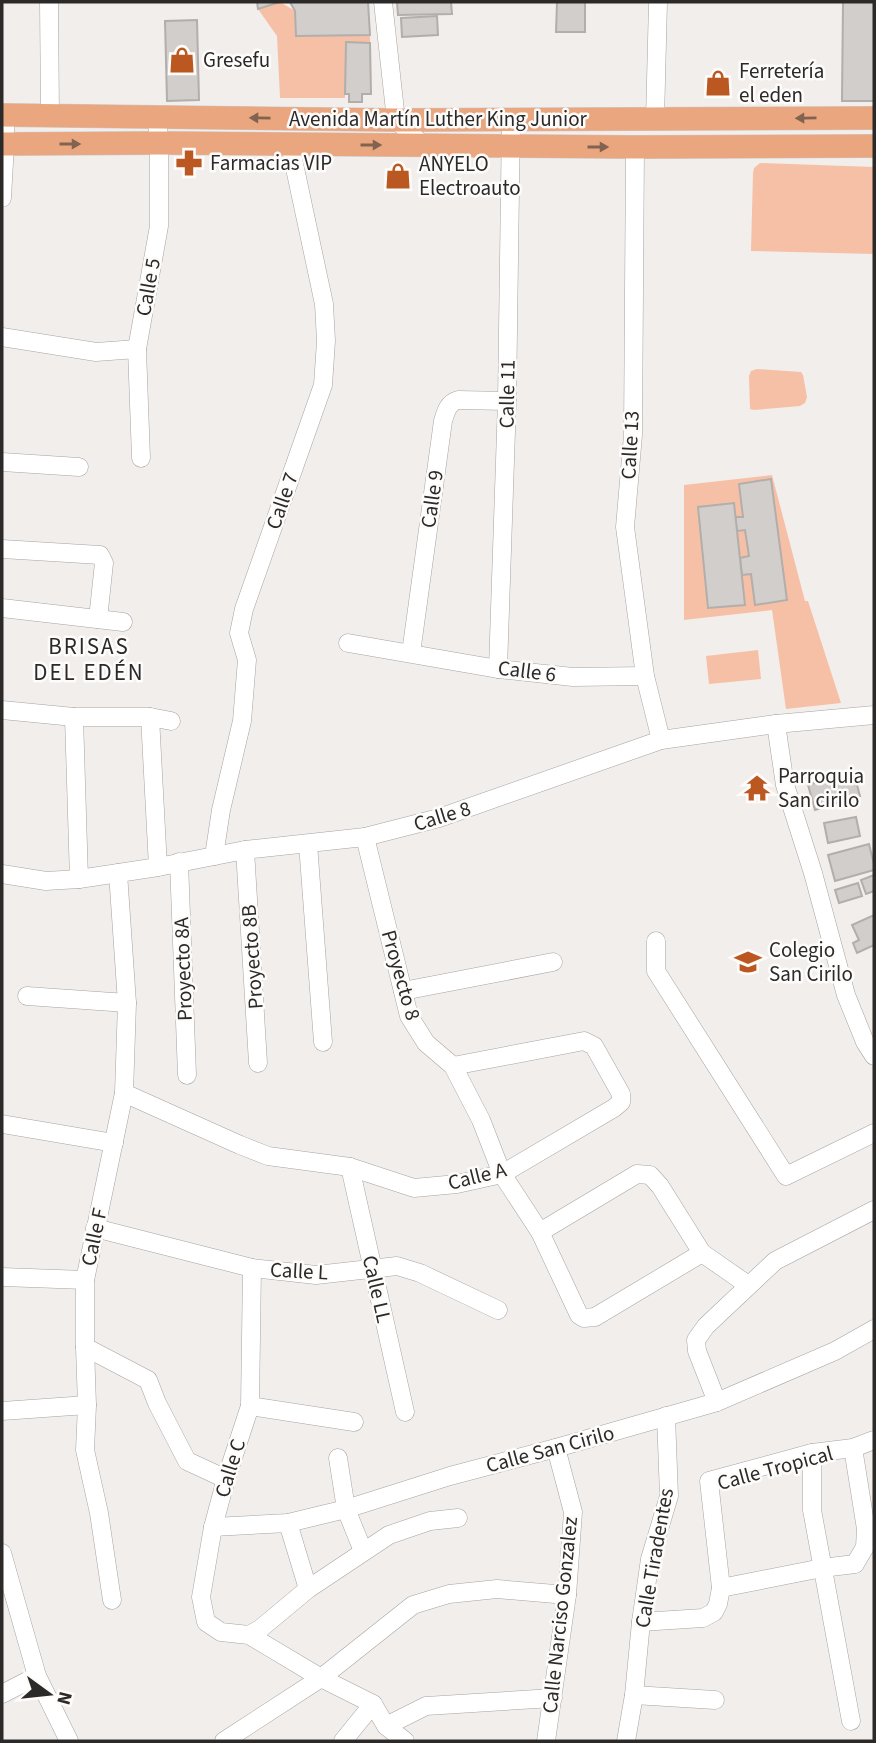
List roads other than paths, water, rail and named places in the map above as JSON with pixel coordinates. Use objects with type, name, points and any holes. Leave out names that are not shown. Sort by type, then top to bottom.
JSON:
[{"type":"main road","name":"Avenida Martín Luther King Junior","points":[[3,116],[396,120],[874,118]]},
{"type":"main road","name":"Avenida Martín Luther King Junior","points":[[4,144],[874,146]]},
{"type":"street","points":[[49,2],[50,116]]},
{"type":"street","points":[[383,2],[396,120],[423,145]]},
{"type":"street","points":[[655,120],[658,2]]},
{"type":"street","points":[[2,198],[3,116]]},
{"type":"street","name":"Calle 5","points":[[141,458],[137,349],[159,226],[157,117]]},
{"type":"street","name":"Calle 11","points":[[498,668],[508,401],[511,119]]},
{"type":"street","name":"Calle 7","points":[[214,856],[221,810],[242,721],[247,660],[239,633],[244,609],[323,385],[326,341],[324,304],[290,145]]},
{"type":"street","name":"Calle 13","points":[[635,147],[633,435],[625,527],[645,676],[661,740]]},
{"type":"street","points":[[2,337],[96,352],[137,349]]},
{"type":"street","name":"Calle 9","points":[[411,653],[447,407],[458,400],[508,401]]},
{"type":"street","points":[[2,462],[79,467]]},
{"type":"street","points":[[2,549],[100,555],[104,563],[98,619]]},
{"type":"street","points":[[2,608],[123,622]]},
{"type":"street","name":"Calle 6","points":[[348,643],[498,668],[573,677],[645,676]]},
{"type":"street","points":[[2,709],[74,717],[150,717],[171,721]]},
{"type":"street","name":"Calle 8","points":[[2,874],[46,881],[79,879],[245,850],[365,837],[439,818],[661,740],[776,724],[874,715]]},
{"type":"street","points":[[74,717],[79,879]]},
{"type":"street","points":[[150,717],[158,867]]},
{"type":"street","points":[[776,724],[785,785],[813,873],[846,995],[865,1042],[874,1056]]},
{"type":"street","name":"Proyecto 8","points":[[365,837],[409,1016],[426,1043],[453,1066],[481,1120],[502,1174],[540,1232],[576,1311],[584,1318],[595,1317],[702,1253]]},
{"type":"street","points":[[308,844],[323,1042]]},
{"type":"street","name":"Proyecto 8B","points":[[245,850],[258,1063]]},
{"type":"street","name":"Proyecto 8A","points":[[179,862],[187,1076]]},
{"type":"street","name":"Calle F","points":[[112,1600],[99,1513],[85,1450],[85,1280],[124,1093],[127,1003],[118,873]]},
{"type":"street","points":[[656,941],[656,971],[786,1176],[874,1133]]},
{"type":"street","points":[[403,991],[553,962]]},
{"type":"street","points":[[27,996],[127,1003]]},
{"type":"street","name":"Calle A","points":[[124,1093],[268,1156],[350,1167],[414,1188],[457,1184],[502,1174],[621,1102],[621,1094],[594,1045],[583,1041],[453,1066]]},
{"type":"street","points":[[2,1124],[114,1143]]},
{"type":"street","name":"Calle LL","points":[[350,1167],[405,1412]]},
{"type":"street","points":[[540,1232],[637,1174],[650,1175],[660,1186],[702,1253],[748,1285]]},
{"type":"street","points":[[717,1402],[697,1351],[696,1340],[706,1326],[775,1261],[874,1210]]},
{"type":"street","name":"Calle L","points":[[95,1228],[252,1268],[316,1275],[397,1266],[420,1273],[498,1310]]},
{"type":"street","name":"Calle C","points":[[249,1634],[221,1632],[206,1622],[201,1597],[213,1527],[250,1406],[252,1268]]},
{"type":"street","points":[[2,1277],[85,1280]]},
{"type":"street","name":"Calle San Cirilo","points":[[213,1527],[288,1523],[346,1509],[450,1476],[717,1402],[835,1351],[874,1329]]},
{"type":"street","points":[[85,1347],[148,1380],[187,1461],[226,1479]]},
{"type":"street","points":[[2,1411],[87,1405]]},
{"type":"street","points":[[250,1406],[354,1422]]},
{"type":"street","name":"Calle Tiradentes","points":[[626,1741],[650,1559],[669,1496],[666,1416]]},
{"type":"street","name":"Calle Tropical","points":[[721,1588],[709,1481],[812,1453],[853,1448],[874,1440]]},
{"type":"street","name":"Calle Narciso Gonzalez","points":[[546,1741],[567,1595],[573,1512],[556,1448]]},
{"type":"street","points":[[641,1622],[703,1618],[713,1612],[718,1604],[721,1588],[855,1564],[864,1547],[866,1529],[853,1448]]},
{"type":"street","points":[[812,1453],[811,1510],[851,1721]]},
{"type":"street","points":[[338,1458],[346,1509],[363,1551]]},
{"type":"street","points":[[249,1634],[260,1629],[308,1589],[389,1535],[430,1521],[458,1518]]},
{"type":"street","points":[[288,1523],[308,1589]]},
{"type":"street","points":[[2,1553],[37,1676],[69,1741]]},
{"type":"street","points":[[224,1741],[321,1678],[413,1605],[449,1594],[497,1589],[567,1595]]},
{"type":"street","points":[[249,1634],[321,1678],[373,1704],[386,1726],[405,1741]]},
{"type":"street","points":[[2,1694],[37,1676]]},
{"type":"street","points":[[634,1695],[715,1700]]},
{"type":"street","points":[[386,1726],[426,1706],[553,1698]]},
{"type":"street","points":[[343,1741],[373,1704]]},
{"type":"place","name":"Gresefu","points":[[182,60]]},
{"type":"place","name":"Ferretería el eden","points":[[718,83]]},
{"type":"place","name":"Farmacias VIP","points":[[189,163]]},
{"type":"place","name":"ANYELO Electroauto","points":[[398,176]]},
{"type":"place","name":"Parroquia San cirilo","points":[[757,788]]},
{"type":"place","name":"Colegio San Cirilo","points":[[748,962]]},
{"type":"district","name":"BRISAS DEL EDÉN","points":[[89,659]]}]
